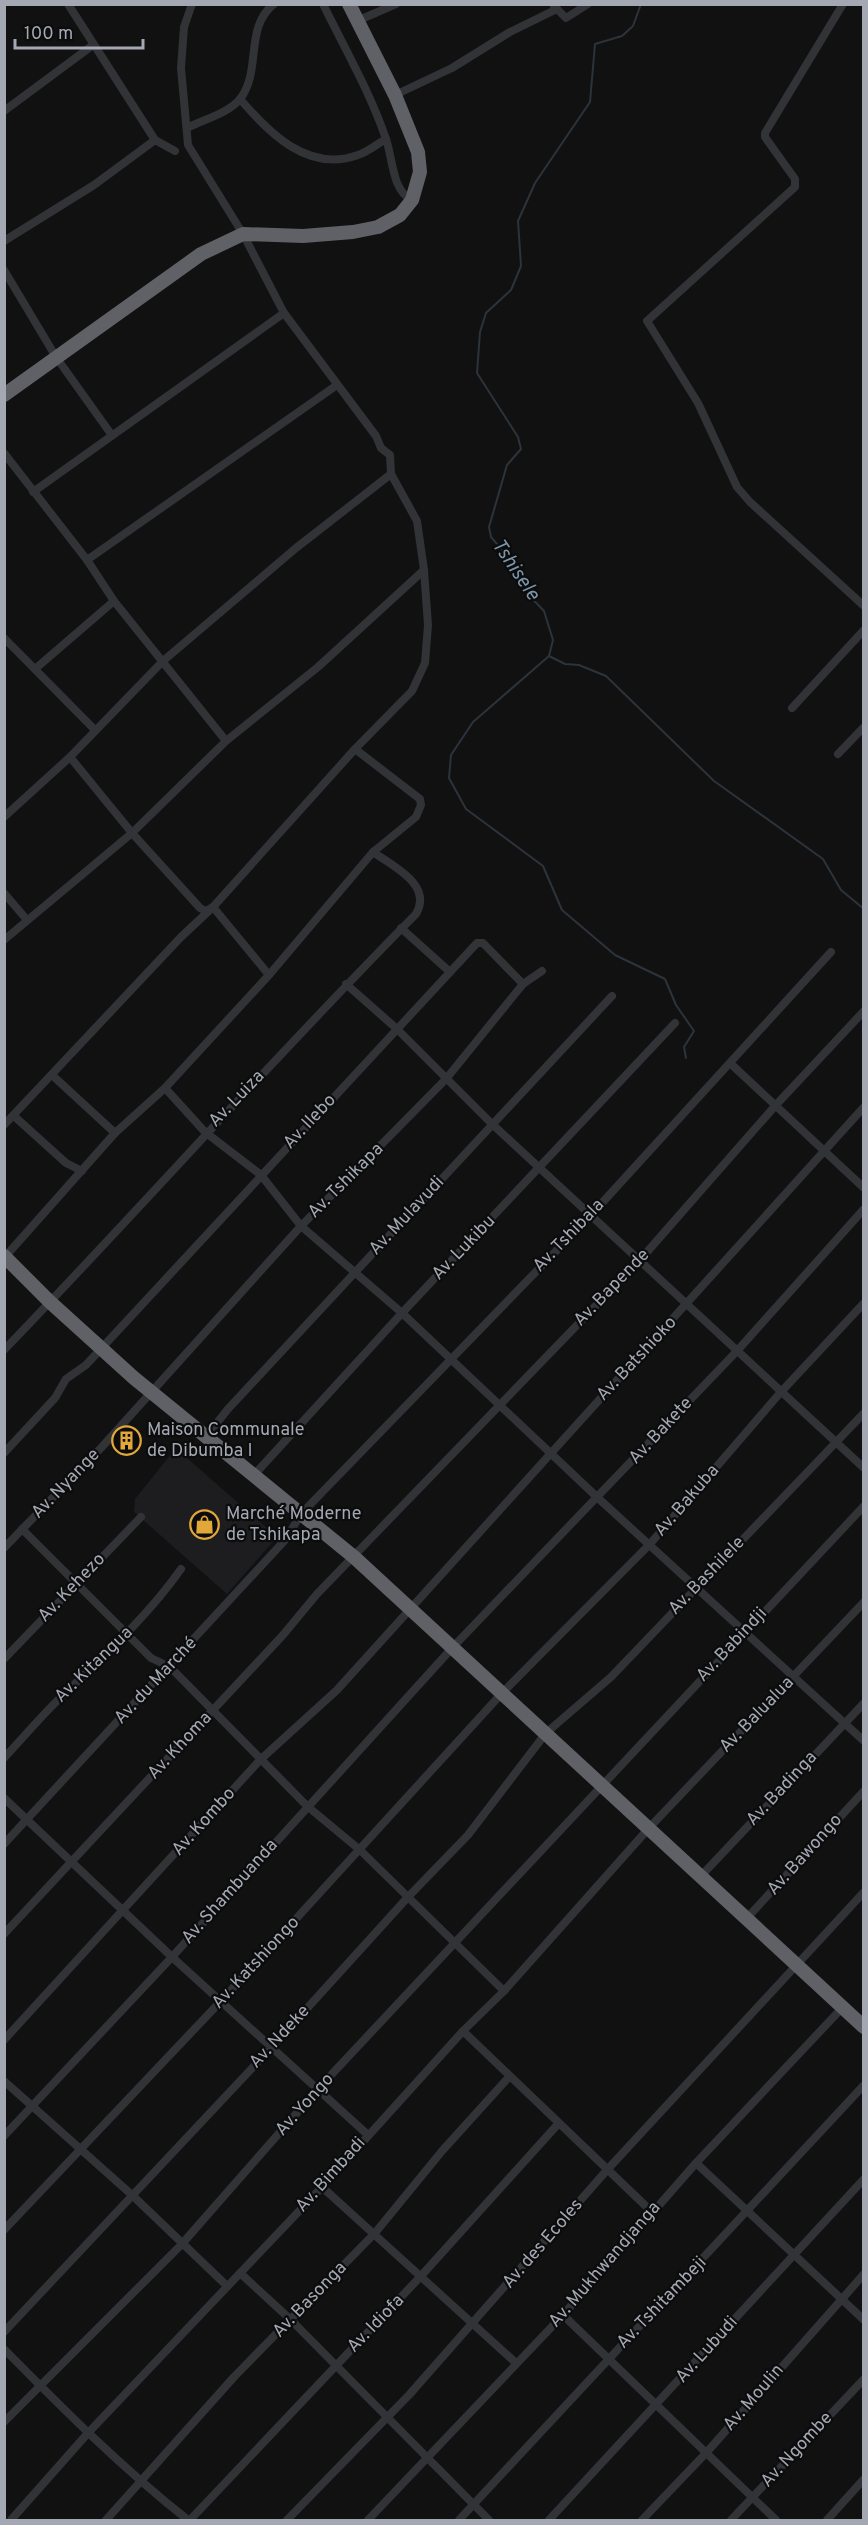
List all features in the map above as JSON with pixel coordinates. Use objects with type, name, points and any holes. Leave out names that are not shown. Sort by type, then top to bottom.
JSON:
[{"type":"highway","points":[[4,395],[201,254],[243,234],[303,236],[378,227],[400,215],[412,200],[420,171],[418,152],[395,95],[349,4]]},
{"type":"highway","points":[[5,1257],[50,1302],[152,1393],[354,1557],[864,2027]]},
{"type":"street","points":[[68,4],[155,140],[175,151]]},
{"type":"street","points":[[4,1125],[213,907],[355,749],[412,691],[425,663],[429,625],[417,521],[392,474],[390,455],[381,448],[376,436],[284,313],[243,234],[188,145],[181,68],[184,27],[192,4]]},
{"type":"street","points":[[187,128],[240,99],[248,81],[258,27],[266,10],[274,4]]},
{"type":"street","points":[[323,4],[370,97],[386,139],[398,188],[402,196],[412,200]]},
{"type":"street","points":[[357,21],[396,4]]},
{"type":"street","points":[[395,95],[452,68],[555,7],[566,18],[588,4]]},
{"type":"street","points":[[843,4],[765,133],[765,137],[795,178],[795,187],[647,321],[698,403],[736,486],[750,502],[864,606]]},
{"type":"street","points":[[4,111],[93,45]]},
{"type":"street","points":[[240,99],[275,137],[301,154],[333,159],[358,155],[386,139]]},
{"type":"street","points":[[4,241],[94,185],[155,140]]},
{"type":"street","points":[[4,270],[56,357],[111,434]]},
{"type":"street","points":[[33,492],[111,434],[284,313]]},
{"type":"street","points":[[87,560],[337,385]]},
{"type":"street","points":[[4,453],[87,560],[114,601],[226,741]]},
{"type":"street","points":[[4,817],[70,757],[163,661],[296,548],[392,474]]},
{"type":"street","points":[[4,940],[132,833],[226,741],[318,667],[424,570]]},
{"type":"street","points":[[34,669],[114,601]]},
{"type":"street","points":[[792,708],[864,630]]},
{"type":"street","points":[[4,638],[95,730]]},
{"type":"street","points":[[838,754],[864,727]]},
{"type":"street","points":[[5,1257],[115,1133],[165,1088],[269,975],[373,852],[416,817],[421,805],[413,791],[355,749]]},
{"type":"street","points":[[70,757],[132,833],[200,908],[206,911],[213,907]]},
{"type":"street","name":"Av. Luiza","points":[[4,1350],[205,1132],[401,928],[421,904],[421,894],[415,883],[373,852]]},
{"type":"street","points":[[4,893],[27,920]]},
{"type":"street","points":[[213,907],[269,975]]},
{"type":"street","points":[[401,928],[450,972]]},
{"type":"street","name":"Av. Ilebo","points":[[4,1453],[55,1398],[66,1379],[86,1365],[99,1347],[480,942],[523,984]]},
{"type":"street","name":"Av. Tshibala","points":[[301,1514],[591,1215],[831,952]]},
{"type":"street","name":"Av. Tshikapa","points":[[152,1393],[301,1226],[446,1079],[523,984],[542,971]]},
{"type":"street","points":[[346,984],[397,1029],[492,1124],[541,1167],[780,1393],[864,1468]]},
{"type":"street","name":"Av. Mulavudi","points":[[205,1438],[228,1409],[612,996]]},
{"type":"street","name":"Av. Bapende","points":[[354,1557],[640,1260],[775,1106],[864,1011]]},
{"type":"street","name":"Av. Lukibu","points":[[254,1475],[402,1312],[675,1023]]},
{"type":"street","points":[[730,1064],[824,1154],[864,1188]]},
{"type":"street","points":[[52,1075],[115,1133]]},
{"type":"street","points":[[165,1088],[205,1132],[261,1175],[301,1226],[354,1274],[402,1312],[501,1403],[598,1498],[864,1741]]},
{"type":"street","name":"Av. Batshioko","points":[[408,1608],[687,1305],[864,1107]]},
{"type":"street","points":[[14,1116],[66,1163],[82,1171]]},
{"type":"street","name":"Av. Bakete","points":[[453,1647],[598,1498],[736,1351],[864,1209]]},
{"type":"street","name":"Av. Bakuba","points":[[503,1692],[650,1544],[780,1393],[864,1303]]},
{"type":"street","name":"Av. Nyange","points":[[4,1548],[152,1393]]},
{"type":"street","name":"Av. Bashilele","points":[[546,1733],[611,1677],[864,1413]]},
{"type":"street","name":"Av. Babindji","points":[[602,1784],[864,1506]]},
{"type":"street","name":"Av. du Marché","points":[[4,1844],[170,1668],[286,1539],[301,1514]]},
{"type":"street","name":"Av. Kehezo","points":[[4,1659],[141,1517]]},
{"type":"street","points":[[22,1529],[150,1658],[170,1668],[307,1806],[360,1850],[504,1991]]},
{"type":"street","name":"Av. Khoma","points":[[4,1934],[212,1712],[317,1594],[354,1557]]},
{"type":"street","name":"Av. Kitangua","points":[[4,1758],[52,1706],[126,1634],[161,1596],[181,1569]]},
{"type":"street","name":"Av. Balualua","points":[[650,1828],[864,1602]]},
{"type":"street","name":"Av. Kombo","points":[[4,2040],[260,1760],[337,1690],[408,1608]]},
{"type":"street","name":"Av. Shambuanda","points":[[4,2136],[172,1957],[453,1647]]},
{"type":"street","name":"Av. Katshiongo","points":[[4,2230],[221,2001],[503,1692]]},
{"type":"street","name":"Av. Badinga","points":[[701,1876],[864,1703]]},
{"type":"street","name":"Av. Ndeke","points":[[4,2332],[468,1835],[546,1733]]},
{"type":"street","name":"Av. Yongo","points":[[4,2422],[181,2245],[317,2090],[602,1784]]},
{"type":"street","name":"Av. Bawongo","points":[[747,1918],[864,1791]]},
{"type":"street","points":[[4,1798],[172,1957],[368,2135]]},
{"type":"street","name":"Av. Bimbadi","points":[[11,2520],[88,2433],[322,2187],[463,2031],[504,1991],[650,1828]]},
{"type":"street","name":"Av. des Ecoles","points":[[287,2520],[387,2418],[474,2324],[607,2170],[864,1892]]},
{"type":"street","name":"Av. Mukhwandjanga","points":[[368,2520],[563,2314],[696,2163],[842,2008]]},
{"type":"street","points":[[463,2031],[652,2212]]},
{"type":"street","name":"Av. Basonga","points":[[106,2520],[234,2378],[375,2233],[442,2151],[509,2077]]},
{"type":"street","points":[[4,2080],[132,2195],[181,2245],[227,2286]]},
{"type":"street","name":"Av. Tshitambeji","points":[[459,2520],[864,2085]]},
{"type":"street","name":"Av. Idiofa","points":[[189,2520],[421,2276],[559,2124]]},
{"type":"street","points":[[696,2163],[795,2253],[864,2320]]},
{"type":"street","name":"Av. Lubudi","points":[[549,2520],[864,2179]]},
{"type":"street","points":[[322,2187],[516,2363]]},
{"type":"street","points":[[240,2273],[291,2320],[489,2520]]},
{"type":"street","name":"Av. Moulin","points":[[642,2520],[707,2452],[864,2274]]},
{"type":"street","points":[[563,2314],[776,2520]]},
{"type":"street","points":[[4,2349],[141,2482],[189,2520]]},
{"type":"street","name":"Av. Ngombe","points":[[731,2520],[864,2379]]},
{"type":"street","points":[[827,2520],[864,2479]]},
{"type":"shaded area","name":"Marché Moderne de Tshikapa","points":[[179,1451],[277,1537],[227,1594],[134,1512],[135,1499],[172,1453]]},
{"type":"waterway","name":"Tshisele","points":[[641,4],[633,26],[622,36],[595,44],[590,102],[535,183],[518,221],[521,266],[511,290],[486,313],[480,332],[477,373],[518,437],[521,449],[507,465],[489,527],[491,537],[509,558],[523,589],[544,611],[553,640],[549,656],[473,722],[451,755],[449,778],[466,809],[543,866],[562,910],[615,955],[665,979],[676,1005],[694,1031],[684,1047],[686,1058]]},
{"type":"waterway","points":[[549,656],[565,664],[579,665],[606,676],[714,781],[823,859],[841,890],[864,909]]},
{"type":"place","name":"Maison Communale de Dibumba I","points":[[126,1440]]},
{"type":"place","name":"Marché Moderne de Tshikapa","points":[[205,1524]]}]
